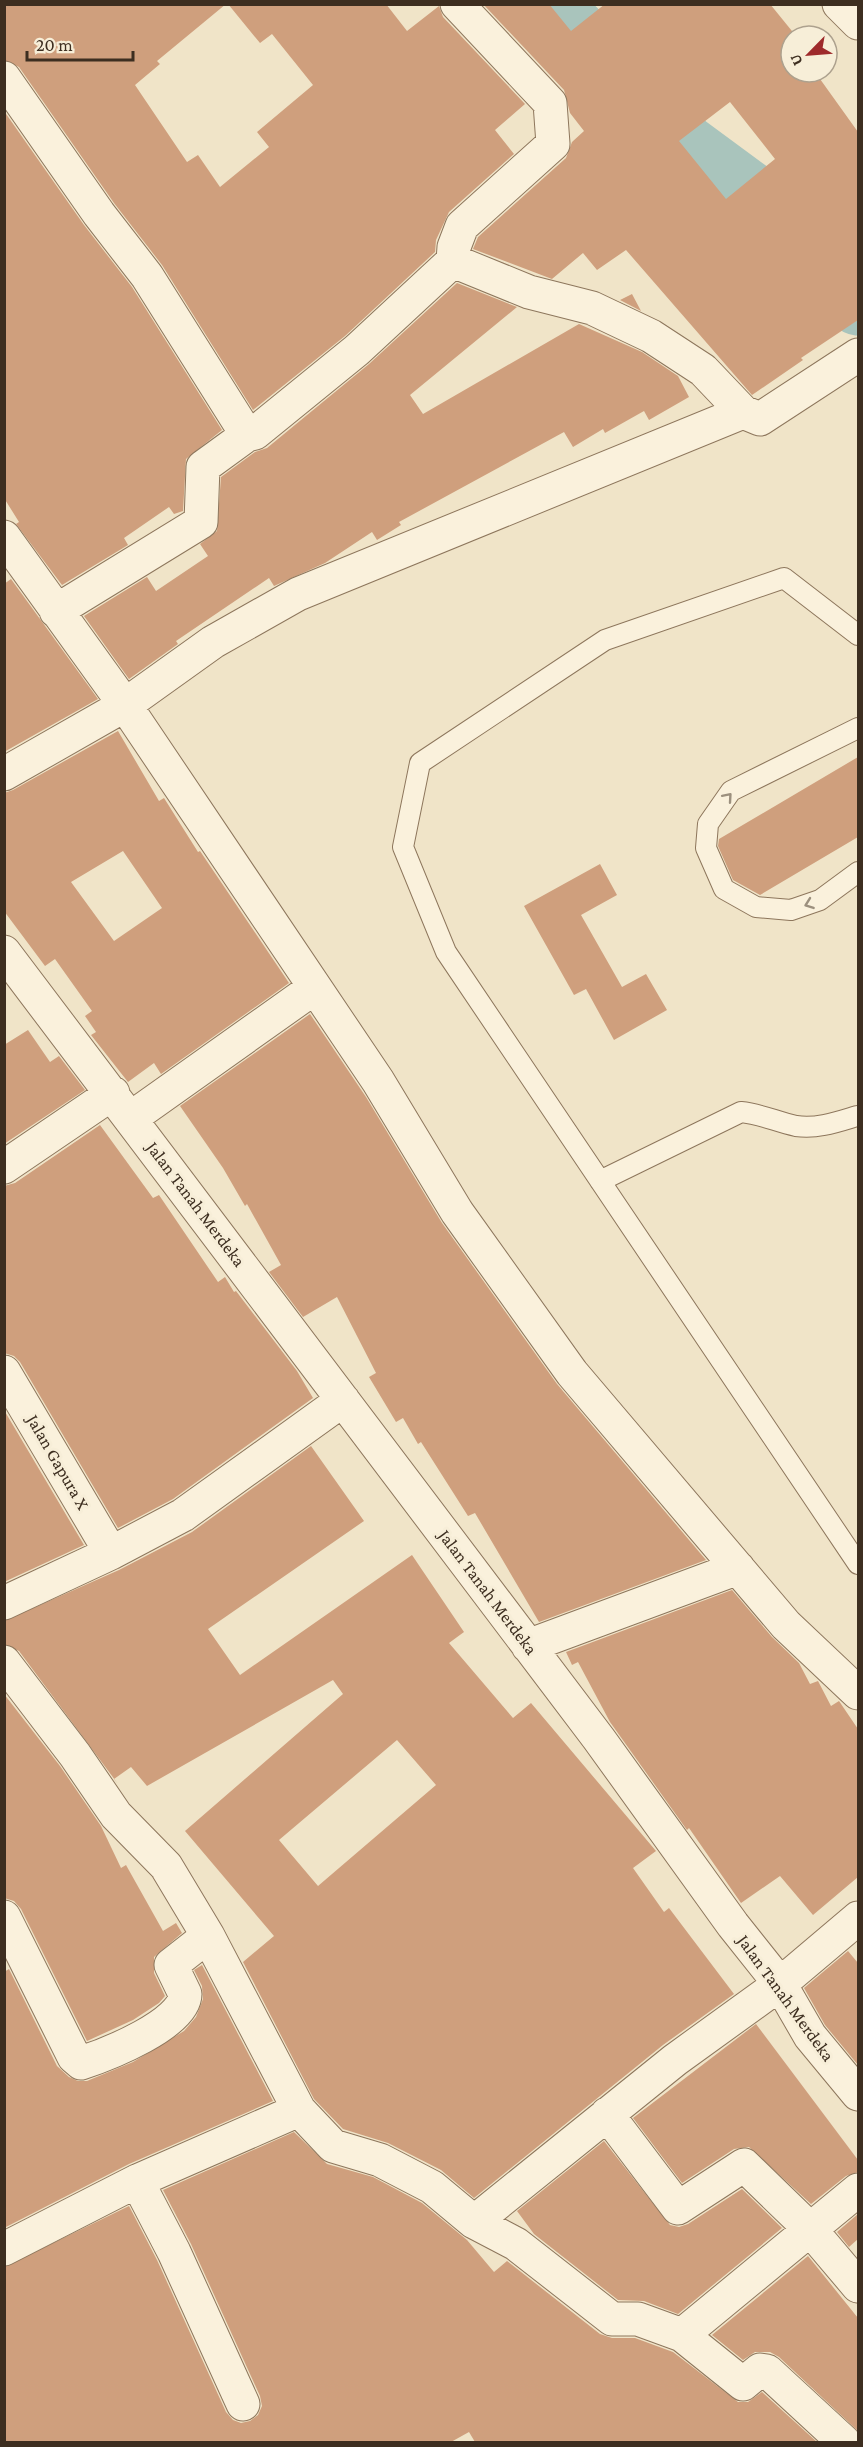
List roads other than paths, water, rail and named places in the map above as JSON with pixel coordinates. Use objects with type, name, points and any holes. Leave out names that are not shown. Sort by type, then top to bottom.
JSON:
[{"type":"street","points":[[56,610],[201,522],[202,467],[247,435],[255,433],[357,350],[453,261],[454,247],[462,226],[553,144],[550,103],[457,4]]},
{"type":"street","points":[[839,4],[858,23]]},
{"type":"street","points":[[4,78],[99,214],[147,276],[247,435]]},
{"type":"street","points":[[453,261],[529,292],[592,308],[651,336],[703,370],[743,412],[760,419],[858,355]]},
{"type":"street","points":[[4,774],[125,705],[213,642],[298,594],[743,412]]},
{"type":"street","points":[[4,537],[125,705],[378,1081],[457,1212],[572,1372],[786,1625],[858,1694]]},
{"type":"street","name":"Jalan Tanah Merdeka","points":[[4,952],[122,1105],[528,1646],[733,1925],[780,1984],[810,2036],[858,2094]]},
{"type":"street","points":[[4,1167],[122,1105],[314,988]]},
{"type":"street","name":"Jalan Gapura X","points":[[4,1372],[111,1553]]},
{"type":"street","points":[[4,1603],[111,1553],[183,1515],[343,1400]]},
{"type":"street","points":[[528,1646],[738,1568]]},
{"type":"street","points":[[4,1662],[75,1755],[116,1815],[166,1866],[208,1936],[299,2110],[333,2146],[380,2160],[432,2187],[474,2222],[516,2244],[612,2319],[638,2319],[682,2336],[740,2383],[747,2383],[760,2370],[768,2371],[844,2442]]},
{"type":"street","points":[[4,1917],[75,2057],[81,2063],[142,2038],[173,2015],[185,1998],[185,1994],[171,1965],[208,1936]]},
{"type":"street","points":[[474,2222],[675,2060],[780,1984],[858,1918]]},
{"type":"street","points":[[4,2249],[137,2181],[299,2110]]},
{"type":"street","points":[[607,2114],[678,2208],[744,2165],[809,2228],[858,2286]]},
{"type":"street","points":[[137,2181],[174,2252],[243,2404]]},
{"type":"street","points":[[682,2336],[809,2228],[858,2190]]},
{"type":"lane","points":[[858,635],[784,578],[605,640],[420,763],[403,847],[446,952],[858,1564]]},
{"type":"lane","points":[[858,728],[731,791],[708,824],[706,848],[724,889],[756,907],[791,910],[820,900],[858,872]]},
{"type":"lane","points":[[600,1181],[741,1112],[760,1113],[798,1126],[826,1126],[857,1116]]},
{"type":"waterway","points":[[550,4],[686,146],[788,221],[858,304]]}]
